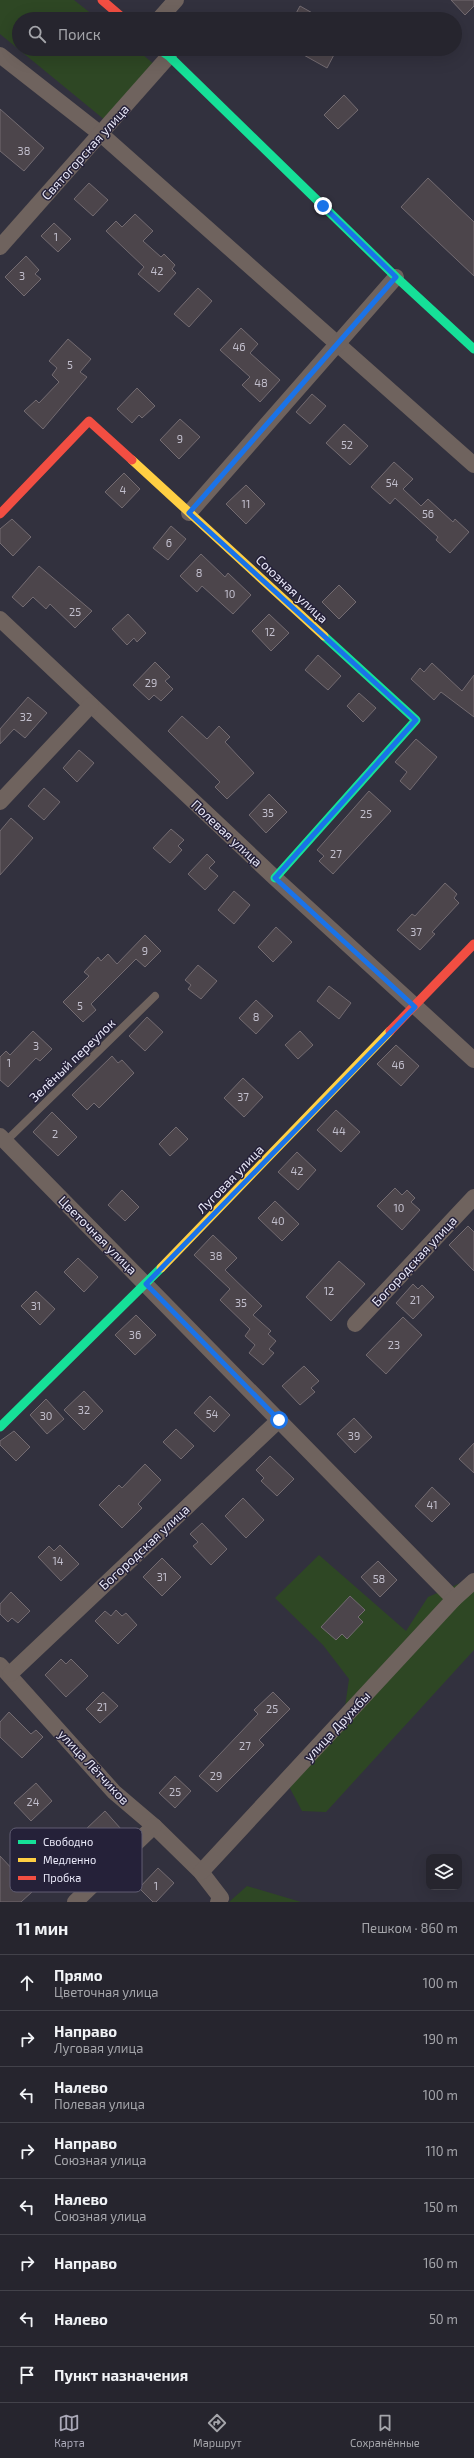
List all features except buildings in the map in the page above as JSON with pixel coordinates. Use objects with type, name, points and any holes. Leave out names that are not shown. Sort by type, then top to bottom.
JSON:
[{"type":"street","points":[[102,0],[116,12]]},
{"type":"street","points":[[165,12],[176,0]]},
{"type":"street","points":[[0,55],[102,135],[474,465]]},
{"type":"street","name":"Святогорская улица","points":[[0,247],[102,135],[162,56]]},
{"type":"street","points":[[167,56],[396,277],[474,348]]},
{"type":"street","points":[[189,513],[396,277]]},
{"type":"street","name":"Союзная улица","points":[[0,514],[89,421],[416,720],[275,878]]},
{"type":"street","name":"Полевая улица","points":[[0,618],[275,878],[474,1060]]},
{"type":"street","points":[[0,802],[91,705]]},
{"type":"street","name":"Луговая улица","points":[[0,1427],[146,1284],[415,1007],[474,944]]},
{"type":"street","name":"Цветочная улица","points":[[3,1139],[454,1599]]},
{"type":"street","name":"Богородская улица","points":[[354,1324],[474,1197]]},
{"type":"street","name":"Богородская улица","points":[[5,1669],[279,1420]]},
{"type":"street","name":"улица Дружбы","points":[[201,1872],[454,1599],[474,1581]]},
{"type":"street","name":"улица Лётчиков","points":[[5,1669],[114,1792],[154,1826],[201,1872],[221,1898],[218,1902]]},
{"type":"street","points":[[142,1838],[154,1826]]},
{"type":"street","points":[[75,1902],[85,1892]]},
{"type":"lane","name":"Зелёный переулок","points":[[3,1139],[155,996]]},
{"type":"green space","points":[[0,0],[74,0],[89,12],[12,12],[12,44],[0,34]]},
{"type":"green space","points":[[27,56],[144,56],[155,65],[106,121]]},
{"type":"green space","points":[[319,1555],[406,1631],[428,1597],[465,1581],[474,1586],[474,1650],[326,1812],[302,1811],[284,1777],[345,1707],[349,1679],[323,1645],[275,1598]]},
{"type":"green space","points":[[247,1886],[301,1902],[229,1902]]},
{"type":"traffic: fast","points":[[169,56],[396,277],[474,349]]},
{"type":"traffic: fast","points":[[275,878],[416,720],[324,636]]},
{"type":"traffic: fast","points":[[0,1427],[161,1268]]},
{"type":"traffic: slow","points":[[132,460],[324,636]]},
{"type":"traffic: slow","points":[[161,1268],[390,1031]]},
{"type":"traffic: jam","points":[[102,0],[116,12]]},
{"type":"traffic: jam","points":[[0,514],[89,421],[132,460]]},
{"type":"traffic: jam","points":[[390,1031],[474,944]]},
{"type":"route","points":[[279,1420],[146,1284],[415,1007],[275,878],[416,720],[189,513],[396,277],[323,206]]}]
